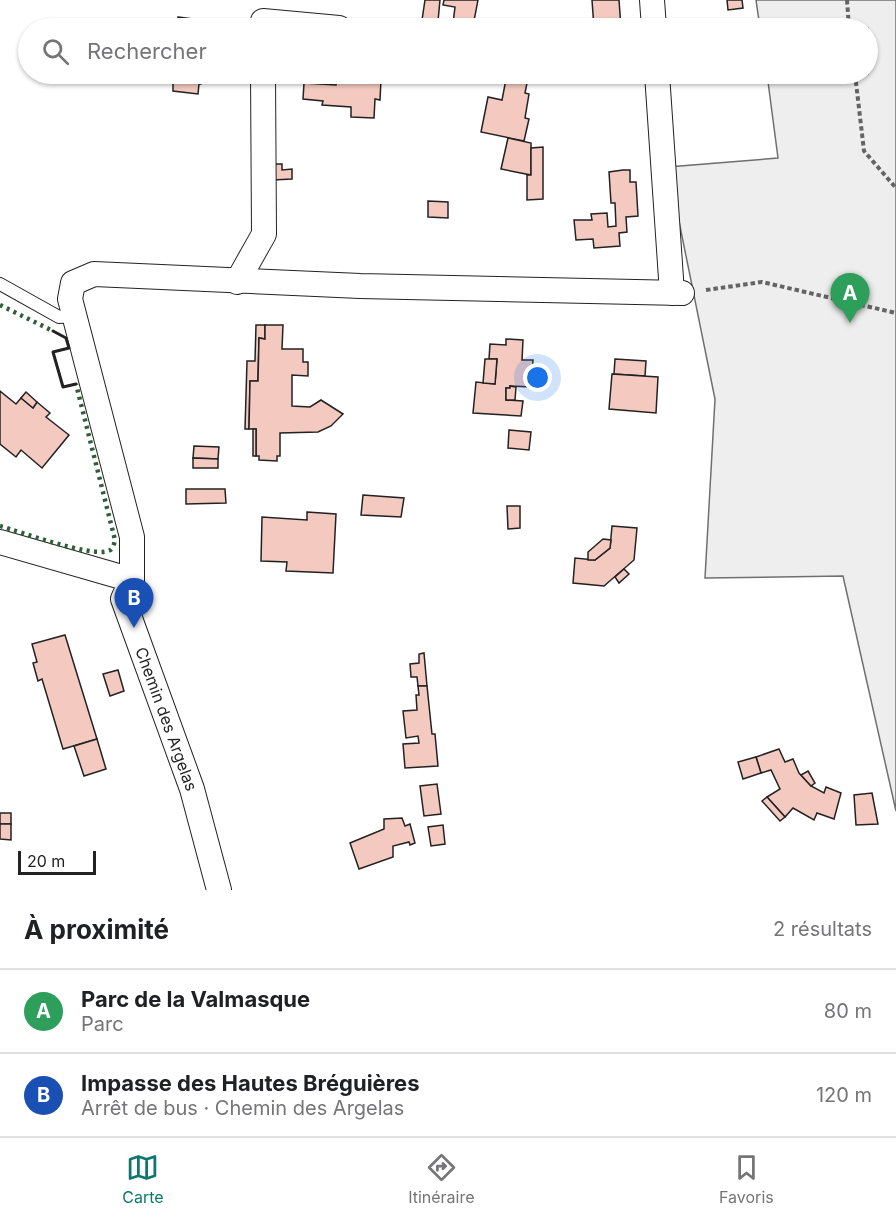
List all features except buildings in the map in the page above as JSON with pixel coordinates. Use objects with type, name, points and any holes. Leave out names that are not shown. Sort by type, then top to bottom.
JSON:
[{"type":"street","points":[[652,0],[653,18]]},
{"type":"street","points":[[263,84],[264,234],[237,282],[677,293],[658,84]]},
{"type":"street","name":"Chemin des Argelas","points":[[219,890],[192,789],[123,599],[132,579],[132,537],[70,299],[73,283],[94,274],[237,282]]},
{"type":"street","points":[[0,543],[132,579]]},
{"type":"lane","points":[[0,284],[59,317],[74,316]]},
{"type":"path","points":[[847,0],[848,18]]},
{"type":"path","points":[[856,84],[864,151],[896,188]]},
{"type":"path","points":[[677,293],[762,282],[896,313]]},
{"type":"shaded area","points":[[756,0],[896,0],[896,811],[843,576],[705,578],[715,399],[668,167],[778,158],[768,84],[878,84],[878,18],[759,18]]},
{"type":"hedge","points":[[0,305],[53,331]]},
{"type":"hedge","points":[[0,526],[86,550],[99,552],[108,551],[113,547],[115,540],[76,384]]},
{"type":"wall","points":[[53,331],[66,338],[69,348],[53,352],[63,387],[76,384]]},
{"type":"place","name":"Parc de la Valmasque","points":[[850,323]]},
{"type":"place","name":"Impasse des Hautes Bréguières","points":[[134,628]]}]
